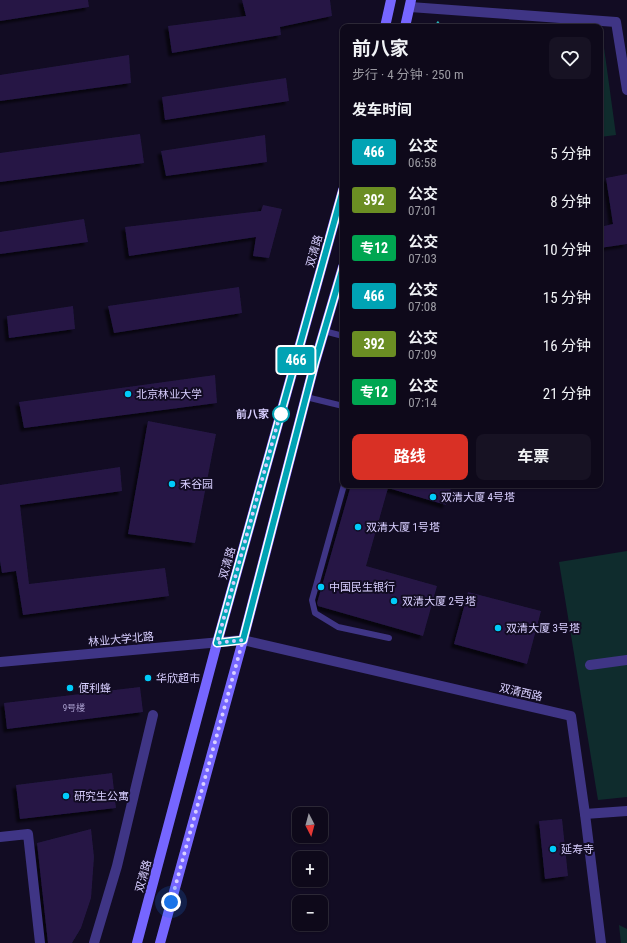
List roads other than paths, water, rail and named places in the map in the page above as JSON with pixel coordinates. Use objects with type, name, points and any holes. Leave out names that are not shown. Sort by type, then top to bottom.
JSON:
[{"type":"main road","points":[[386,24],[391,0]]},
{"type":"main road","points":[[406,24],[411,3]]},
{"type":"main road","name":"双清路","points":[[137,943],[217,643],[340,201]]},
{"type":"main road","points":[[160,943],[243,640],[306,397],[340,277]]},
{"type":"street","points":[[411,3],[455,11],[616,22],[627,90]]},
{"type":"street","name":"林业大学北路","points":[[0,662],[243,640]]},
{"type":"street","name":"双清西路","points":[[243,640],[571,716],[601,943]]},
{"type":"street","points":[[590,665],[627,660]]},
{"type":"street","points":[[94,943],[117,866],[153,715]]},
{"type":"street","points":[[585,814],[627,811]]},
{"type":"street","points":[[0,837],[28,834],[40,943]]},
{"type":"lane","points":[[324,331],[340,335]]},
{"type":"lane","points":[[306,397],[340,405]]},
{"type":"lane","points":[[343,488],[312,600],[315,613],[338,627],[388,638]]},
{"type":"place","name":"北京林业大学","points":[[128,394]]},
{"type":"place","name":"前八家","points":[[281,414]]},
{"type":"place","name":"禾谷园","points":[[172,484]]},
{"type":"place","name":"双清大厦 4号塔","points":[[433,497]]},
{"type":"place","name":"双清大厦 1号塔","points":[[358,527]]},
{"type":"place","name":"中国民生银行","points":[[321,587]]},
{"type":"place","name":"双清大厦 2号塔","points":[[394,601]]},
{"type":"place","name":"双清大厦 3号塔","points":[[498,628]]},
{"type":"place","name":"华欣超市","points":[[148,678]]},
{"type":"place","name":"便利蜂","points":[[70,688]]},
{"type":"place","name":"研究生公寓","points":[[66,796]]},
{"type":"place","name":"延寿寺","points":[[553,849]]}]
